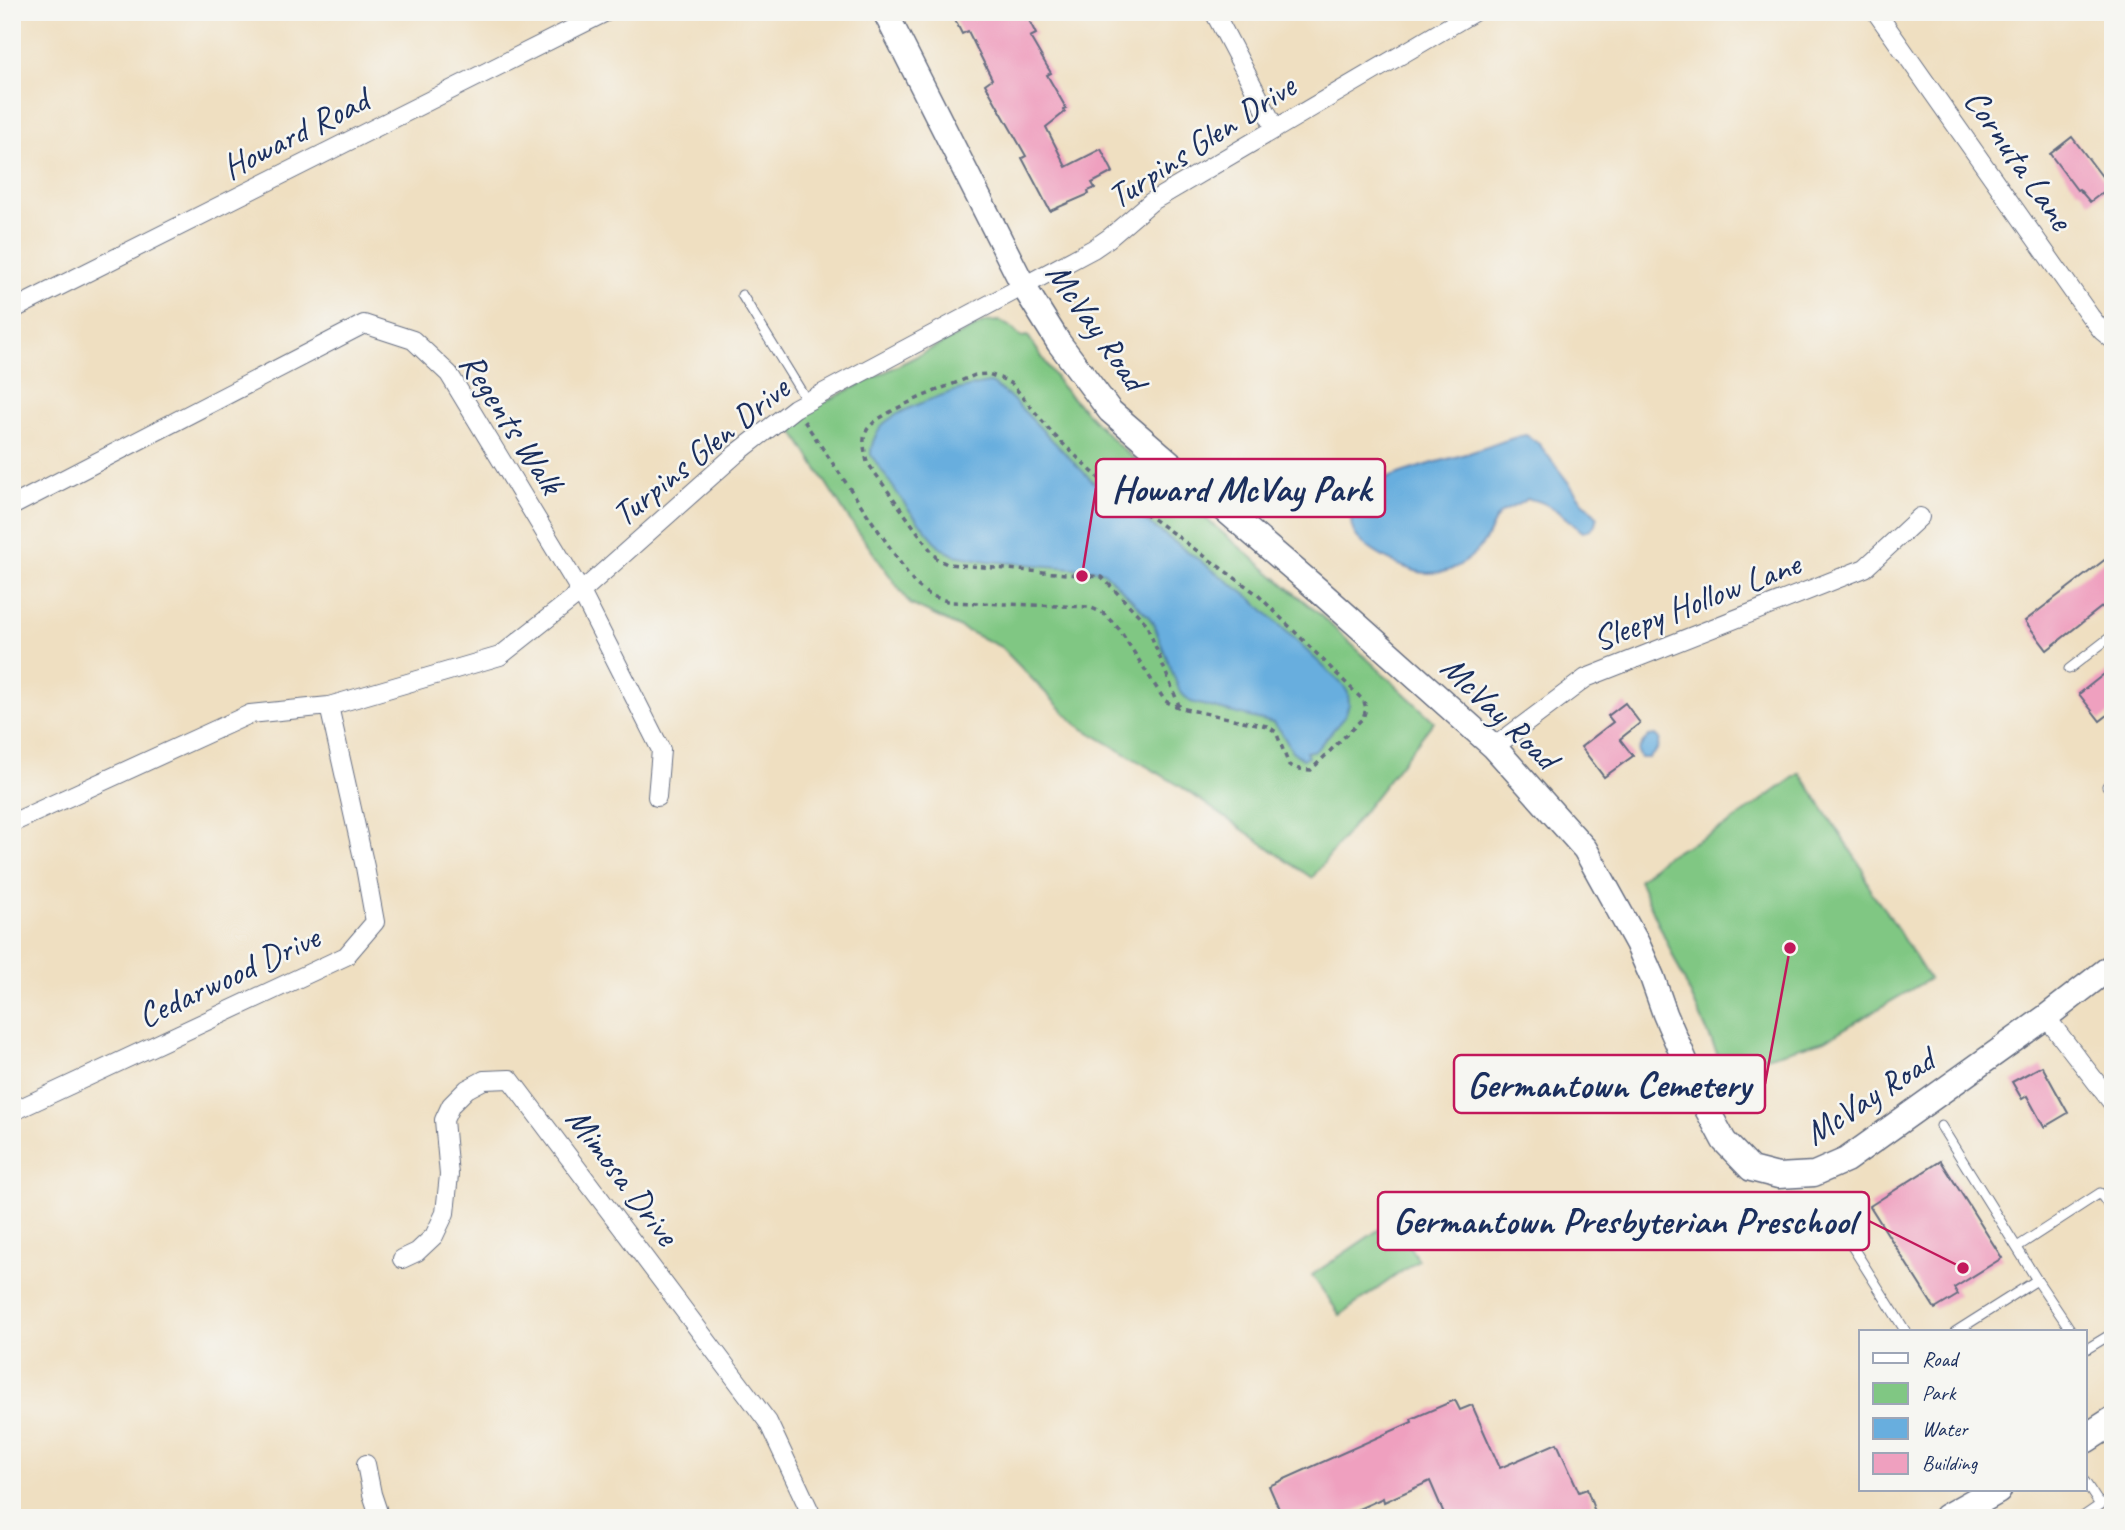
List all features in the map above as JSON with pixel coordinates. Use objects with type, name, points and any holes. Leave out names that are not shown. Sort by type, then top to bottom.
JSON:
[{"type":"main road","points":[[2086,1438],[2113,1421]]},
{"type":"main road","points":[[1947,1518],[1993,1492]]},
{"type":"street","name":"Howard Road","points":[[12,310],[606,12]]},
{"type":"street","name":"McVay Road","points":[[885,12],[1024,287],[1059,343],[1110,411],[1494,747],[1585,849],[1637,943],[1701,1098],[1724,1141],[1751,1169],[1778,1176],[1814,1174],[1846,1160],[2046,1017],[2113,965]]},
{"type":"street","points":[[1214,12],[1275,128]]},
{"type":"street","name":"Turpins Glen Drive","points":[[12,822],[250,714],[329,706],[500,656],[581,593],[736,454],[801,404],[1093,249],[1151,202],[1474,12]]},
{"type":"street","name":"Cornuta Lane","points":[[1876,12],[2090,316],[2112,340]]},
{"type":"street","name":"Regents Walk","points":[[12,506],[364,324],[413,340],[449,374],[581,593],[661,750],[657,797]]},
{"type":"street","name":"Sleepy Hollow Lane","points":[[1494,747],[1586,678],[1865,568],[1920,517]]},
{"type":"street","name":"Cedarwood Drive","points":[[12,1112],[346,956],[375,922],[329,706]]},
{"type":"street","points":[[2046,1017],[2111,1100]]},
{"type":"street","name":"Mimosa Drive","points":[[402,1259],[417,1252],[434,1236],[445,1213],[449,1175],[444,1120],[451,1105],[467,1089],[484,1080],[510,1079],[768,1422],[813,1518]]},
{"type":"street","points":[[366,1464],[380,1518]]},
{"type":"lane","points":[[742,295],[801,404]]},
{"type":"lane","points":[[2069,669],[2113,635]]},
{"type":"lane","points":[[1941,1126],[2071,1330]]},
{"type":"lane","points":[[2017,1247],[2100,1193],[2113,1212]]},
{"type":"lane","points":[[1850,1242],[1905,1330]]},
{"type":"lane","points":[[1958,1330],[2037,1280]]},
{"type":"lane","points":[[2086,1349],[2113,1333]]},
{"type":"lane","points":[[2086,1484],[2100,1505]]},
{"type":"lane","points":[[2081,1518],[2113,1497]]},
{"type":"path","points":[[801,404],[914,583],[929,595],[950,602],[1089,607],[1103,612],[1119,629],[1165,701],[1180,708],[1267,726],[1276,732],[1289,765],[1299,769],[1311,770],[1363,718],[1366,709],[1364,701],[1257,594],[1106,485],[1054,435],[1012,384],[1000,377],[975,375],[882,416],[867,430],[863,445],[867,462],[937,559],[947,564],[1102,577],[1146,623],[1180,708]]},
{"type":"green space","points":[[1000,321],[1021,337],[1028,336],[1062,387],[1118,445],[1317,612],[1434,721],[1312,878],[1180,786],[1077,725],[1001,647],[910,604],[847,516],[788,423],[985,322]]},
{"type":"green space","points":[[1800,773],[1862,868],[1871,892],[1929,979],[1825,1040],[1724,1069],[1639,880],[1664,857],[1726,826]]},
{"type":"green space","points":[[1393,1220],[1418,1260],[1340,1315],[1312,1275]]},
{"type":"water","points":[[991,383],[1010,397],[1095,484],[1252,599],[1344,686],[1349,704],[1345,716],[1316,750],[1306,752],[1308,757],[1303,759],[1292,751],[1273,723],[1191,702],[1180,692],[1149,617],[1104,572],[988,561],[954,555],[941,548],[909,510],[871,455],[873,441],[884,424],[908,409],[952,392]]},
{"type":"water","points":[[1526,435],[1539,444],[1598,517],[1591,529],[1583,532],[1549,506],[1526,499],[1499,515],[1483,544],[1466,561],[1450,570],[1429,573],[1386,559],[1357,537],[1352,526],[1353,510],[1366,490],[1379,482],[1412,469]]},
{"type":"water","points":[[1656,735],[1660,739],[1657,750],[1649,758],[1641,758],[1638,752],[1640,747],[1649,736]]},
{"type":"building","points":[[951,12],[1022,12],[1026,19],[1028,18],[1036,34],[1030,37],[1051,73],[1047,75],[1066,108],[1063,109],[1065,112],[1046,127],[1066,167],[1101,149],[1113,172],[1092,183],[1095,188],[1088,191],[1089,194],[1050,211],[1022,158],[1026,156],[985,84],[992,79],[968,31],[962,34]]},
{"type":"building","points":[[2072,137],[2110,187],[2090,202],[2077,190],[2050,154]]},
{"type":"building","points":[[2107,558],[2113,565],[2113,598],[2047,650],[2025,621]]},
{"type":"building","points":[[2113,667],[2113,711],[2100,721],[2079,694]]},
{"type":"building","points":[[1625,703],[1640,723],[1620,739],[1633,756],[1604,777],[1581,747],[1613,722],[1608,716]]},
{"type":"building","points":[[2042,1066],[2068,1113],[2044,1127],[2027,1096],[2022,1099],[2012,1082]]},
{"type":"building","points":[[1941,1161],[2002,1258],[1954,1288],[1958,1295],[1935,1309],[1870,1206]]},
{"type":"building","points":[[1455,1400],[1460,1410],[1472,1405],[1500,1468],[1557,1443],[1579,1492],[1587,1489],[1597,1518],[1446,1518],[1430,1481],[1384,1502],[1383,1498],[1339,1518],[1283,1518],[1269,1486]]},
{"type":"place","name":"Howard McVay Park","points":[[1082,576]]},
{"type":"place","name":"Germantown Cemetery","points":[[1790,948]]},
{"type":"place","name":"Germantown Presbyterian Preschool","points":[[1963,1268]]}]
